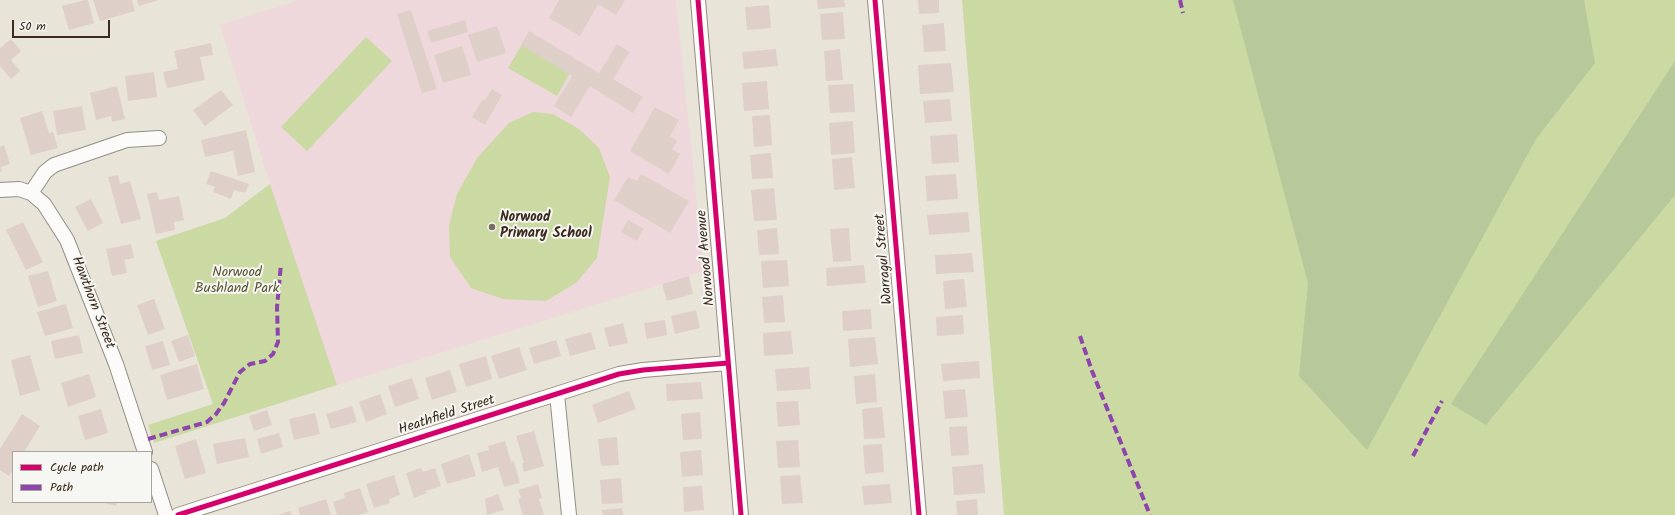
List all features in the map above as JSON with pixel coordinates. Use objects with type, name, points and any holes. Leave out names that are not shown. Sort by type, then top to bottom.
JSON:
[{"type":"street","name":"Norwood Avenue","points":[[698,0],[741,515]]},
{"type":"street","name":"Warragul Street","points":[[875,0],[919,515]]},
{"type":"street","points":[[0,190],[19,190],[31,193],[45,172],[54,165],[127,140],[159,138]]},
{"type":"street","name":"Hawthorn Street","points":[[31,193],[44,204],[67,240],[116,364],[145,451]]},
{"type":"street","name":"Heathfield Street","points":[[178,515],[625,373],[643,370],[728,363]]},
{"type":"street","points":[[557,394],[569,515]]},
{"type":"street","points":[[152,472],[166,515]]},
{"type":"shaded area","name":"Norwood Primary School","points":[[299,0],[676,0],[704,271],[337,385],[270,184],[220,25]]},
{"type":"green space","points":[[962,0],[1675,0],[1675,515],[1004,515]]},
{"type":"green space","points":[[1233,0],[1584,0],[1595,63],[1536,139],[1367,450],[1299,376],[1308,283]]},
{"type":"green space","points":[[366,37],[392,61],[307,151],[281,127]]},
{"type":"green space","points":[[523,43],[571,71],[557,96],[508,68]]},
{"type":"green space","points":[[1675,61],[1675,195],[1486,425],[1451,404]]},
{"type":"green space","points":[[533,112],[553,114],[579,129],[599,148],[610,177],[597,258],[576,283],[546,301],[503,299],[471,288],[450,257],[449,225],[457,194],[477,158],[509,123]]},
{"type":"green space","name":"Norwood Bushland Park","points":[[270,184],[337,385],[154,443],[148,425],[213,404],[156,241],[225,218]]},
{"type":"building","points":[[88,0],[94,23],[69,30],[62,6]]},
{"type":"building","points":[[93,0],[132,0],[135,11],[100,21]]},
{"type":"building","points":[[137,0],[159,0],[139,6]]},
{"type":"building","points":[[559,0],[625,0],[616,15],[598,4],[580,36],[549,18]]},
{"type":"building","points":[[817,0],[844,0],[845,7],[818,9]]},
{"type":"building","points":[[918,0],[939,0],[939,13],[919,14]]},
{"type":"building","points":[[769,5],[771,28],[747,30],[745,7]]},
{"type":"building","points":[[411,10],[437,89],[422,93],[397,14]]},
{"type":"building","points":[[843,12],[845,39],[822,40],[820,14]]},
{"type":"building","points":[[465,20],[468,32],[431,43],[427,31]]},
{"type":"building","points":[[944,23],[946,51],[924,52],[922,25]]},
{"type":"building","points":[[497,26],[506,53],[477,62],[468,35]]},
{"type":"building","points":[[529,31],[599,73],[617,44],[630,52],[613,79],[643,97],[633,113],[590,86],[571,117],[554,106],[572,76],[521,45]]},
{"type":"building","points":[[11,39],[21,51],[11,60],[20,71],[11,79],[0,66],[0,48]]},
{"type":"building","points":[[211,43],[213,55],[200,57],[205,80],[167,88],[163,72],[178,69],[174,51]]},
{"type":"building","points":[[462,46],[471,75],[443,83],[434,55]]},
{"type":"building","points":[[776,49],[778,66],[744,69],[742,52]]},
{"type":"building","points":[[840,49],[843,80],[826,81],[824,51]]},
{"type":"building","points":[[951,63],[954,92],[920,94],[918,65]]},
{"type":"building","points":[[154,72],[157,97],[128,101],[125,76]]},
{"type":"building","points":[[767,81],[769,109],[744,111],[742,83]]},
{"type":"building","points":[[853,84],[855,112],[830,113],[828,85]]},
{"type":"building","points":[[117,86],[125,119],[112,122],[111,116],[96,120],[90,93]]},
{"type":"building","points":[[492,89],[502,95],[485,125],[472,117],[483,99],[485,100]]},
{"type":"building","points":[[221,90],[233,105],[205,126],[193,110]]},
{"type":"building","points":[[950,99],[952,121],[925,123],[923,101]]},
{"type":"building","points":[[82,106],[86,130],[57,135],[53,111]]},
{"type":"building","points":[[655,107],[679,120],[670,136],[677,141],[672,149],[680,154],[669,174],[630,151]]},
{"type":"building","points":[[42,111],[49,133],[53,132],[58,148],[31,155],[20,118]]},
{"type":"building","points":[[770,115],[772,145],[754,147],[752,116]]},
{"type":"building","points":[[853,121],[855,153],[831,155],[829,123]]},
{"type":"building","points":[[246,130],[255,172],[238,176],[233,151],[205,157],[201,140]]},
{"type":"building","points":[[957,134],[959,162],[932,164],[930,136]]},
{"type":"building","points":[[4,145],[10,164],[1,167],[2,171],[0,172],[0,147]]},
{"type":"building","points":[[771,153],[773,178],[752,179],[750,155]]},
{"type":"building","points":[[852,157],[855,188],[834,190],[832,159]]},
{"type":"building","points":[[211,171],[249,184],[245,193],[234,190],[231,199],[213,192],[215,187],[206,184]]},
{"type":"building","points":[[641,174],[689,201],[670,233],[614,200],[628,177],[637,181]]},
{"type":"building","points":[[956,174],[958,199],[927,201],[925,176]]},
{"type":"building","points":[[118,175],[120,184],[130,181],[141,219],[121,224],[108,177]]},
{"type":"building","points":[[774,188],[777,220],[754,221],[751,190]]},
{"type":"building","points":[[157,192],[159,200],[179,196],[184,220],[174,222],[175,230],[156,234],[147,194]]},
{"type":"building","points":[[91,199],[103,223],[88,231],[75,207]]},
{"type":"building","points":[[968,212],[970,232],[929,235],[927,215]]},
{"type":"building","points":[[628,220],[644,229],[637,241],[621,232]]},
{"type":"building","points":[[23,222],[43,262],[26,270],[6,230]]},
{"type":"building","points":[[777,228],[779,254],[759,255],[757,230]]},
{"type":"building","points":[[849,228],[851,261],[833,262],[830,229]]},
{"type":"building","points":[[131,244],[134,258],[124,260],[127,273],[112,276],[106,249]]},
{"type":"building","points":[[972,253],[974,272],[936,274],[935,255]]},
{"type":"building","points":[[787,260],[789,286],[763,288],[761,261]]},
{"type":"building","points":[[864,265],[866,283],[827,286],[826,268]]},
{"type":"building","points":[[48,271],[57,301],[38,307],[28,276]]},
{"type":"building","points":[[689,276],[693,294],[667,301],[662,284]]},
{"type":"building","points":[[964,279],[967,307],[945,309],[943,281]]},
{"type":"building","points":[[783,295],[785,322],[764,323],[762,297]]},
{"type":"building","points":[[154,299],[165,329],[148,335],[137,305]]},
{"type":"building","points":[[66,304],[73,328],[45,336],[37,312]]},
{"type":"building","points":[[871,309],[872,329],[843,331],[842,311]]},
{"type":"building","points":[[696,310],[700,328],[675,334],[671,316]]},
{"type":"building","points":[[963,315],[964,334],[937,336],[936,317]]},
{"type":"building","points":[[665,320],[667,335],[647,339],[644,323]]},
{"type":"building","points":[[623,323],[628,343],[609,347],[604,328]]},
{"type":"building","points":[[791,331],[793,354],[764,356],[763,333]]},
{"type":"building","points":[[591,332],[596,349],[570,356],[565,339]]},
{"type":"building","points":[[79,335],[83,353],[55,359],[51,341]]},
{"type":"building","points":[[188,335],[195,356],[179,362],[171,341]]},
{"type":"building","points":[[875,337],[878,364],[850,367],[848,339]]},
{"type":"building","points":[[556,340],[561,356],[534,364],[529,348]]},
{"type":"building","points":[[163,341],[170,365],[152,370],[145,346]]},
{"type":"building","points":[[519,347],[527,370],[499,379],[491,356]]},
{"type":"building","points":[[30,355],[40,390],[20,396],[11,360]]},
{"type":"building","points":[[486,356],[492,379],[466,387],[459,364]]},
{"type":"building","points":[[979,361],[980,378],[943,381],[941,364]]},
{"type":"building","points":[[197,364],[204,389],[167,400],[160,375]]},
{"type":"building","points":[[809,367],[811,389],[777,391],[775,369]]},
{"type":"building","points":[[450,370],[457,392],[432,400],[425,378]]},
{"type":"building","points":[[89,374],[96,397],[68,407],[61,383]]},
{"type":"building","points":[[875,374],[877,402],[856,404],[854,376]]},
{"type":"building","points":[[412,378],[419,399],[395,407],[388,386]]},
{"type":"building","points":[[701,382],[703,399],[667,401],[666,384]]},
{"type":"building","points":[[965,389],[968,417],[945,419],[943,391]]},
{"type":"building","points":[[629,391],[636,409],[598,423],[592,405]]},
{"type":"building","points":[[380,394],[387,414],[366,422],[359,402]]},
{"type":"building","points":[[798,401],[800,425],[778,427],[776,402]]},
{"type":"building","points":[[352,406],[357,422],[331,429],[326,414]]},
{"type":"building","points":[[882,407],[885,438],[864,439],[862,409]]},
{"type":"building","points":[[101,409],[108,433],[85,440],[78,416]]},
{"type":"building","points":[[267,410],[272,425],[254,431],[249,416]]},
{"type":"building","points":[[700,412],[702,439],[683,440],[681,414]]},
{"type":"building","points":[[315,413],[320,434],[294,440],[289,419]]},
{"type":"building","points":[[22,414],[40,426],[25,451],[12,451],[12,471],[9,476],[0,470],[0,449]]},
{"type":"building","points":[[967,426],[969,455],[951,456],[949,427]]},
{"type":"building","points":[[534,431],[544,466],[524,472],[522,463],[524,463],[516,436]]},
{"type":"building","points":[[279,433],[283,447],[261,454],[257,439]]},
{"type":"building","points":[[617,437],[619,465],[601,466],[598,439]]},
{"type":"building","points":[[245,438],[249,457],[217,464],[213,444]]},
{"type":"building","points":[[196,439],[206,473],[185,479],[175,446]]},
{"type":"building","points":[[798,440],[800,467],[778,468],[776,441]]},
{"type":"building","points":[[505,441],[511,462],[514,461],[520,483],[504,487],[498,467],[482,472],[477,453],[489,450],[488,446]]},
{"type":"building","points":[[882,444],[884,472],[865,474],[863,445]]},
{"type":"building","points":[[701,450],[703,475],[682,477],[680,452]]},
{"type":"building","points":[[469,454],[476,476],[447,484],[441,464]]},
{"type":"building","points":[[983,464],[985,493],[954,495],[952,467]]},
{"type":"building","points":[[421,468],[423,472],[435,468],[441,486],[426,491],[427,493],[414,498],[406,473]]},
{"type":"building","points":[[394,475],[400,495],[389,499],[390,503],[374,508],[366,484]]},
{"type":"building","points":[[800,475],[803,503],[782,504],[780,476]]},
{"type":"building","points":[[621,478],[623,503],[602,504],[600,480]]},
{"type":"building","points":[[538,484],[542,498],[539,499],[544,515],[523,515],[518,499],[521,498],[518,490]]},
{"type":"building","points":[[890,484],[892,503],[864,505],[862,486]]},
{"type":"building","points":[[702,486],[704,510],[684,512],[683,487]]},
{"type":"building","points":[[360,488],[368,512],[358,515],[337,515],[333,502],[345,498],[344,493]]},
{"type":"building","points":[[498,494],[504,510],[487,515],[485,499]]},
{"type":"building","points":[[326,499],[331,515],[300,515],[298,508]]},
{"type":"building","points":[[977,499],[978,515],[957,515],[956,501]]},
{"type":"building","points":[[104,503],[117,503],[116,506]]},
{"type":"building","points":[[622,508],[623,515],[603,515],[602,510]]},
{"type":"building","points":[[290,511],[292,515],[278,515]]},
{"type":"marked path","points":[[1180,0],[1183,13]]},
{"type":"marked path","points":[[148,439],[207,422],[216,414],[224,403],[240,372],[250,364],[265,361],[273,354],[278,342],[277,307],[281,264]]},
{"type":"marked path","points":[[1080,336],[1092,371],[1150,515]]},
{"type":"marked path","points":[[1413,456],[1442,401]]},
{"type":"cycle path","points":[[698,0],[741,515]]},
{"type":"cycle path","points":[[875,0],[919,515]]},
{"type":"cycle path","points":[[178,515],[619,374],[643,370],[728,363]]},
{"type":"place","name":"Norwood Primary School","points":[[492,227]]}]
